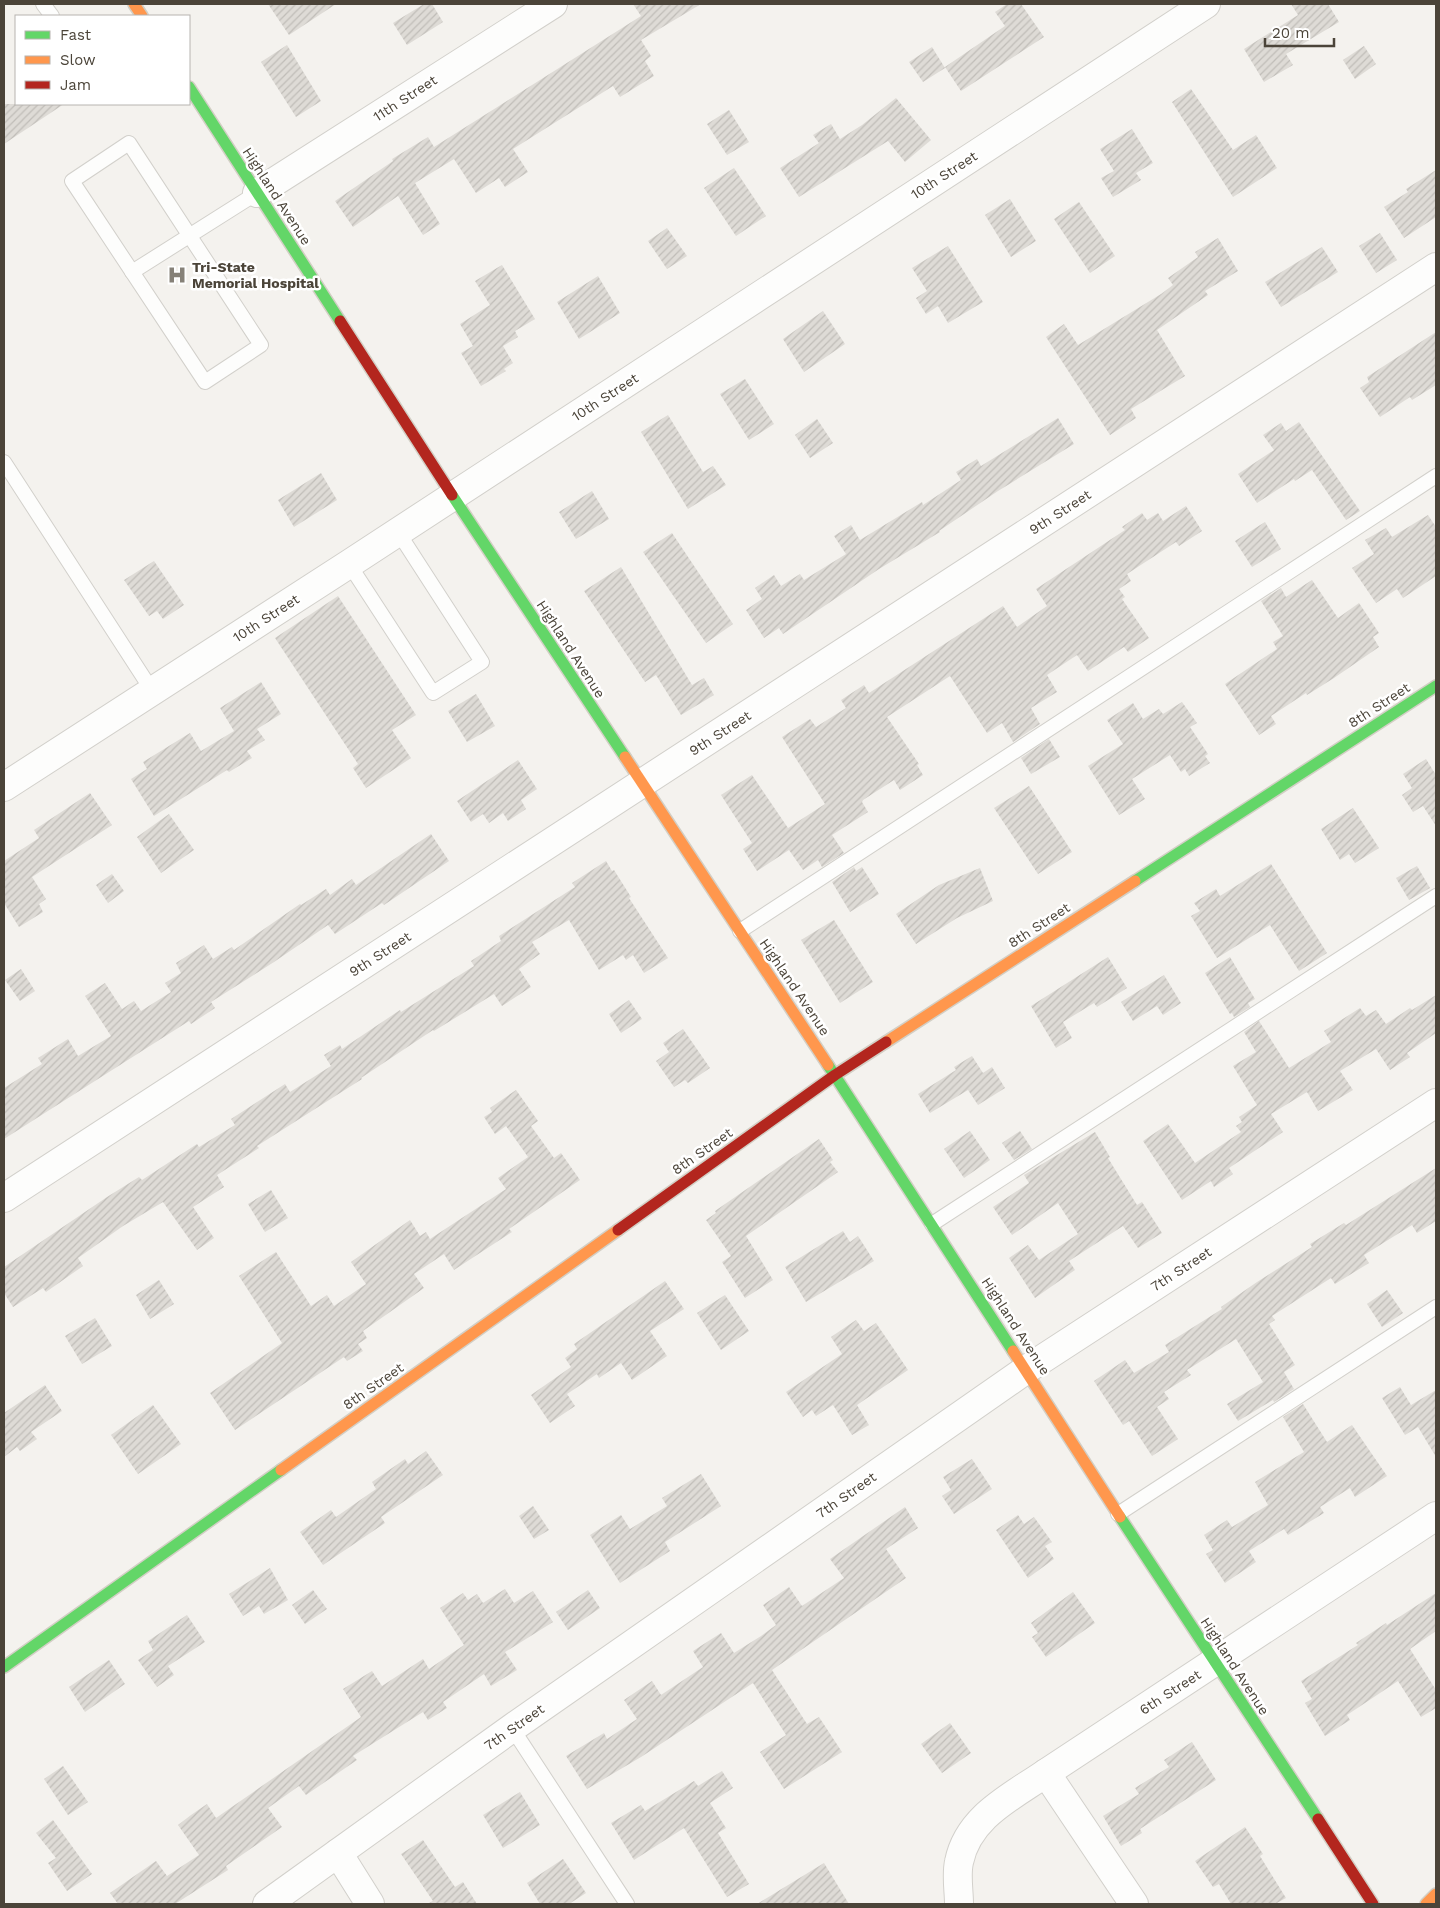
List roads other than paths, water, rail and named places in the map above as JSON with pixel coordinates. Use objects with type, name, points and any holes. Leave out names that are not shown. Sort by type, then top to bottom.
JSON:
[{"type":"main road","points":[[134,4],[141,15]]},
{"type":"main road","name":"Highland Avenue","points":[[190,90],[453,496],[1027,1369],[1118,1514],[1373,1904]]},
{"type":"main road","name":"8th Street","points":[[4,1667],[835,1075],[1436,686]]},
{"type":"main road","points":[[1426,1904],[1436,1894]]},
{"type":"street","name":"11th Street","points":[[257,193],[554,4]]},
{"type":"street","name":"10th Street","points":[[4,787],[350,564],[1206,4]]},
{"type":"street","name":"9th Street","points":[[4,1198],[1436,267]]},
{"type":"street","name":"7th Street","points":[[267,1904],[512,1728],[1027,1369],[1436,1103]]},
{"type":"street","name":"6th Street","points":[[958,1904],[958,1862],[968,1834],[985,1815],[1436,1516]]},
{"type":"street","points":[[1046,1773],[1134,1904]]},
{"type":"street","points":[[338,1853],[370,1904]]},
{"type":"lane","points":[[43,4],[51,15]]},
{"type":"lane","points":[[129,143],[190,235],[261,345],[205,382],[72,181],[129,143]]},
{"type":"lane","points":[[132,272],[257,193]]},
{"type":"lane","points":[[4,462],[153,692]]},
{"type":"lane","points":[[740,931],[1436,476]]},
{"type":"lane","points":[[350,564],[432,693],[482,662],[398,532]]},
{"type":"lane","points":[[932,1224],[1436,896]]},
{"type":"lane","points":[[1118,1514],[1436,1307]]},
{"type":"lane","points":[[512,1728],[627,1904]]},
{"type":"place","name":"Tri-State Memorial Hospital","points":[[177,275]]}]
